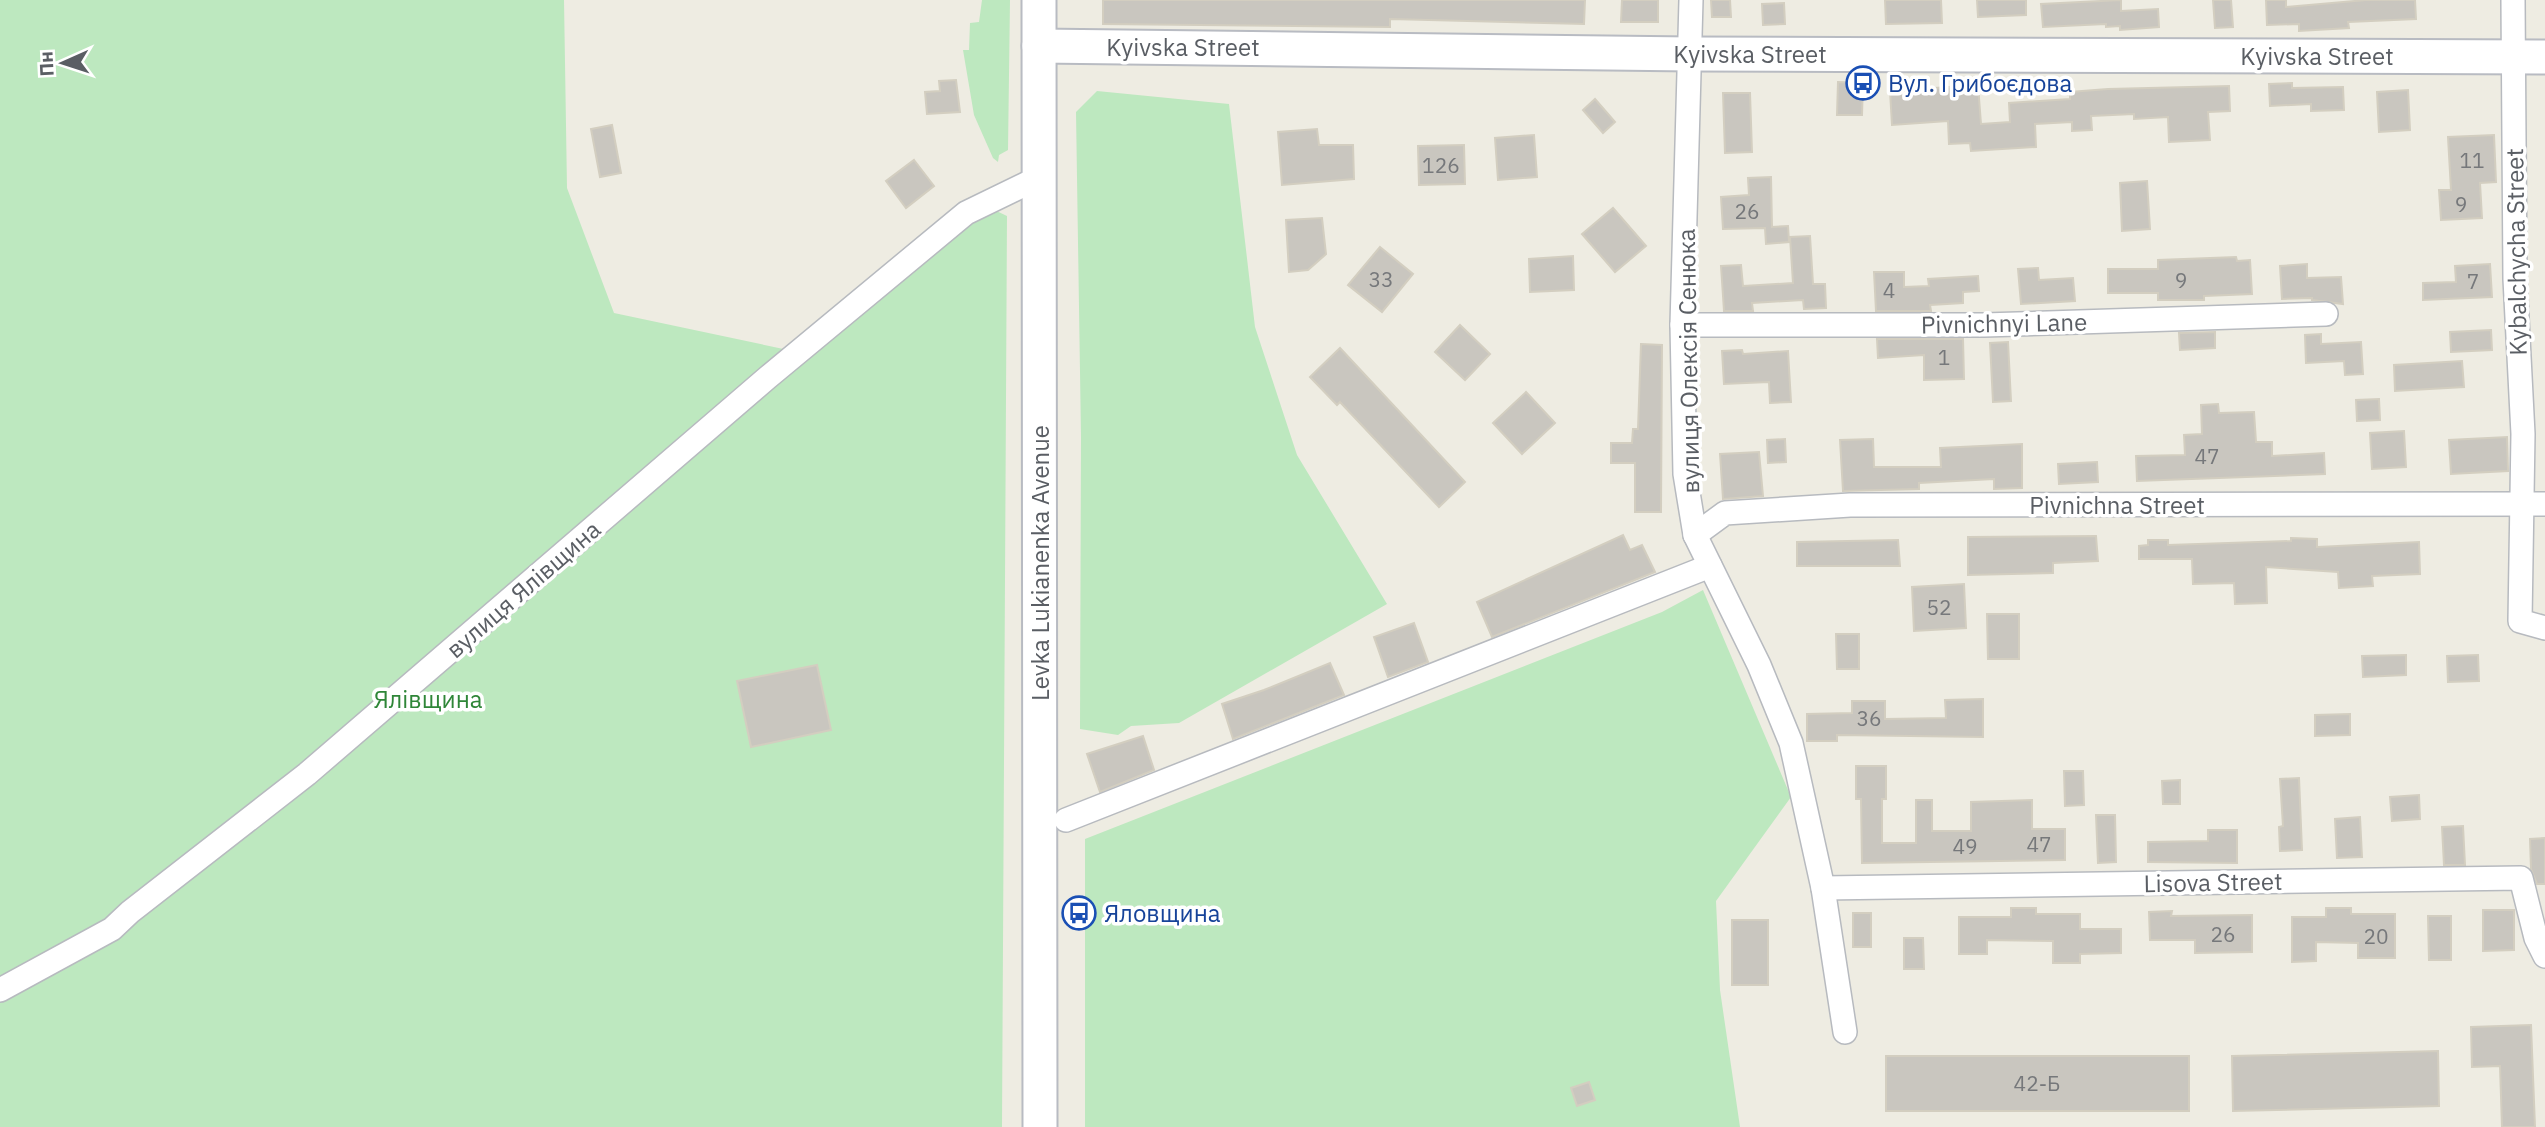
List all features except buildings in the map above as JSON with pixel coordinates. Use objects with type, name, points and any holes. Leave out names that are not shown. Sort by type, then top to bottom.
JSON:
[{"type":"main road","name":"Levka Lukianenka Avenue","points":[[1039,0],[1040,1127]]},
{"type":"main road","name":"Kyivska Street","points":[[1039,46],[1691,54],[2545,57]]},
{"type":"street","name":"вулиця Олексія Сенюка","points":[[1691,0],[1682,325],[1685,474],[1695,534],[1759,665],[1791,743],[1824,888],[1844,1032]]},
{"type":"street","name":"Kybalchycha Street","points":[[2513,0],[2515,279],[2522,434],[2520,621],[2545,628]]},
{"type":"street","name":"вулиця Ялівщина","points":[[0,990],[111,929],[307,774],[767,378],[966,214],[1038,178]]},
{"type":"street","name":"Pivnichnyi Lane","points":[[1682,325],[1984,325],[2326,314]]},
{"type":"street","name":"Pivnichna Street","points":[[1695,534],[1725,513],[1850,505],[2545,504]]},
{"type":"street","points":[[1066,820],[1710,566]]},
{"type":"street","name":"Lisova Street","points":[[1824,888],[2521,878],[2536,939],[2545,956]]},
{"type":"green space","name":"Ялівщина","points":[[0,0],[564,0],[567,188],[614,313],[812,355],[986,206],[1007,216],[1002,1127],[0,1127]]},
{"type":"green space","points":[[982,0],[1010,0],[1008,150],[999,155],[998,162],[993,158],[974,115],[963,50],[969,50],[970,23],[979,22]]},
{"type":"green space","points":[[1097,91],[1229,104],[1255,327],[1297,455],[1387,604],[1179,723],[1131,726],[1118,735],[1080,729],[1081,437],[1076,112]]},
{"type":"green space","points":[[1703,590],[1791,797],[1716,901],[1720,990],[1740,1127],[1085,1127],[1085,839],[1662,612]]},
{"type":"place","name":"Вул. Грибоєдова","points":[[1863,83]]},
{"type":"place","name":"Яловщина","points":[[1079,913]]}]
